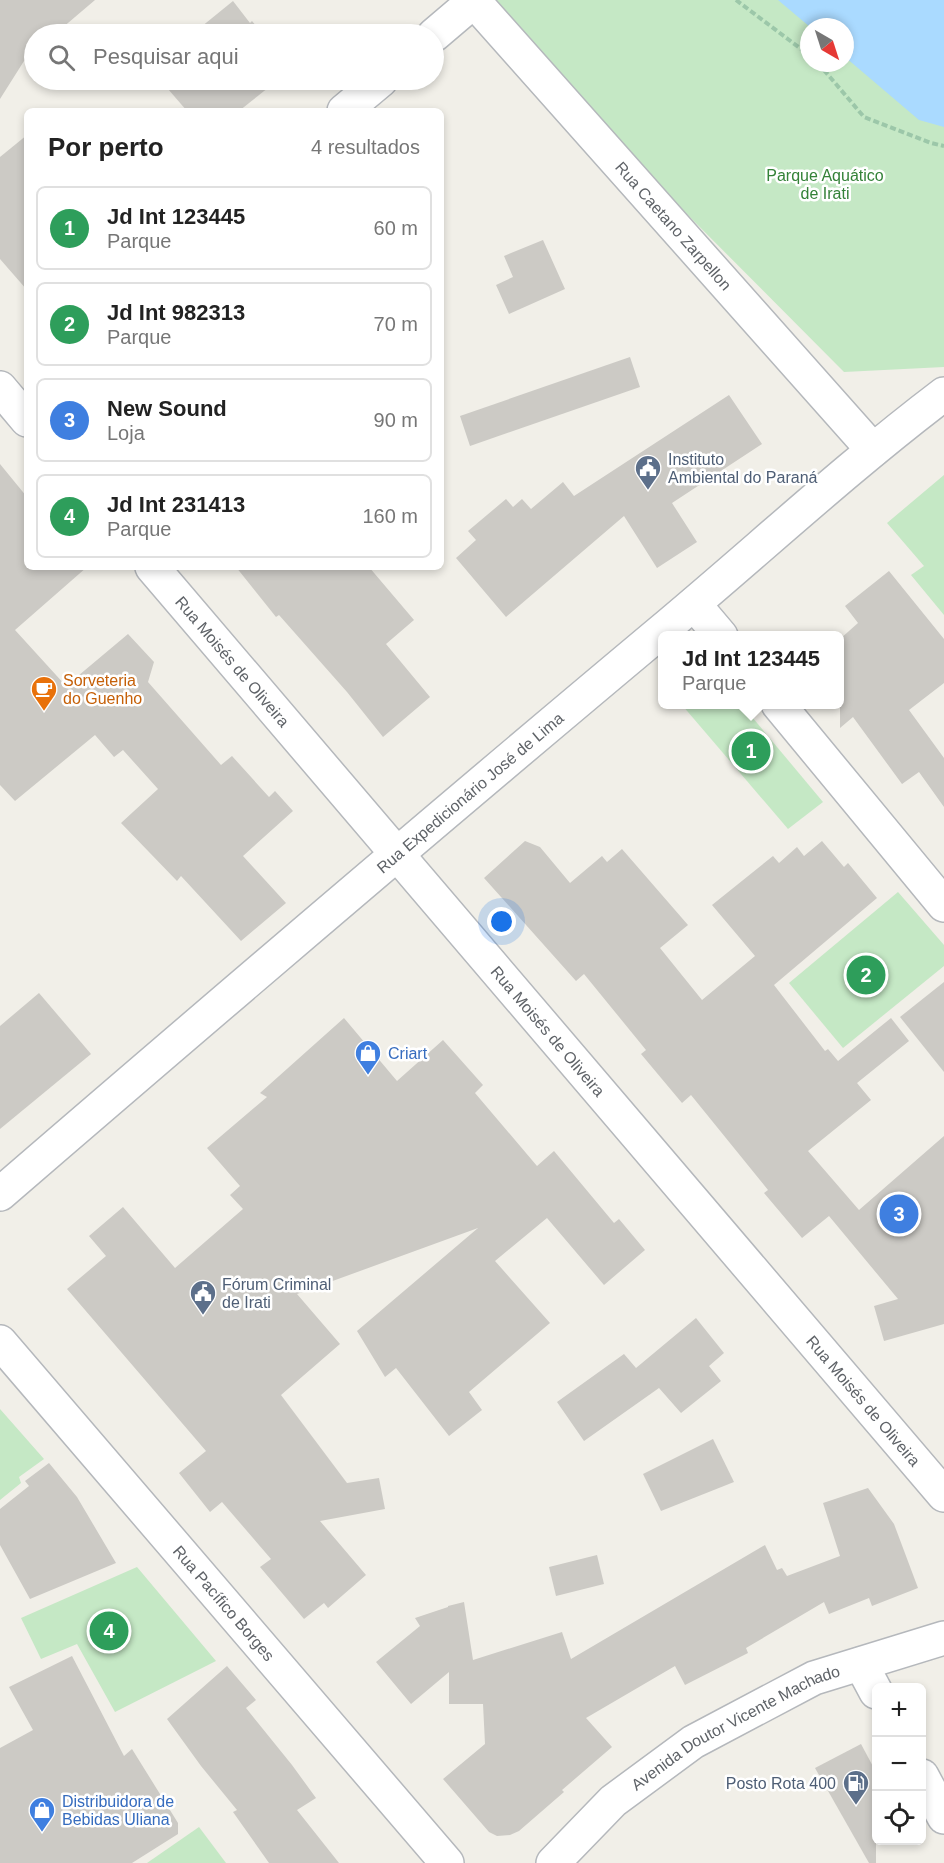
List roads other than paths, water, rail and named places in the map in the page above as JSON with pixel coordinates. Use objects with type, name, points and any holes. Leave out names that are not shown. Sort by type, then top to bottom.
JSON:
[{"type":"street","points":[[444,26],[473,0]]},
{"type":"street","name":"Rua Caetano Zarpellon","points":[[473,0],[873,450]]},
{"type":"street","points":[[348,108],[369,90]]},
{"type":"street","name":"Rua Expedicionário José de Lima","points":[[662,631],[825,489],[944,394]]},
{"type":"street","name":"Rua Moisés de Oliveira","points":[[155,570],[944,1495]]},
{"type":"street","points":[[694,604],[717,631]]},
{"type":"street","name":"Rua Expedicionário José de Lima","points":[[0,1194],[395,854],[658,634]]},
{"type":"street","points":[[781,709],[944,905]]},
{"type":"street","name":"Rua Pacífico Borges","points":[[0,1342],[447,1863]]},
{"type":"street","name":"Avenida Doutor Vicente Machado","points":[[553,1863],[613,1801],[693,1742],[814,1678],[944,1638]]},
{"type":"street","points":[[861,1664],[872,1685]]},
{"type":"street","points":[[926,1785],[944,1817]]},
{"type":"water","points":[[778,0],[944,0],[944,127],[919,120],[854,65],[854,18],[800,19]]},
{"type":"place","name":"Instituto Ambiental do Paraná","points":[[648,491]]},
{"type":"place","name":"Sorveteria do Guenho","points":[[44,712]]},
{"type":"place","name":"Jd Int 123445","points":[[751,751]]},
{"type":"place","name":"Jd Int 982313","points":[[866,975]]},
{"type":"place","name":"Criart","points":[[368,1076]]},
{"type":"place","name":"New Sound","points":[[899,1214]]},
{"type":"place","name":"Fórum Criminal de Irati","points":[[203,1316]]},
{"type":"place","name":"Jd Int 231413","points":[[109,1631]]},
{"type":"place","name":"Posto Rota 400","points":[[856,1806]]},
{"type":"place","name":"Distribuidora de Bebidas Uliana","points":[[42,1833]]},
{"type":"park label","name":"Parque Aquático de Irati","points":[[825,184]]}]
